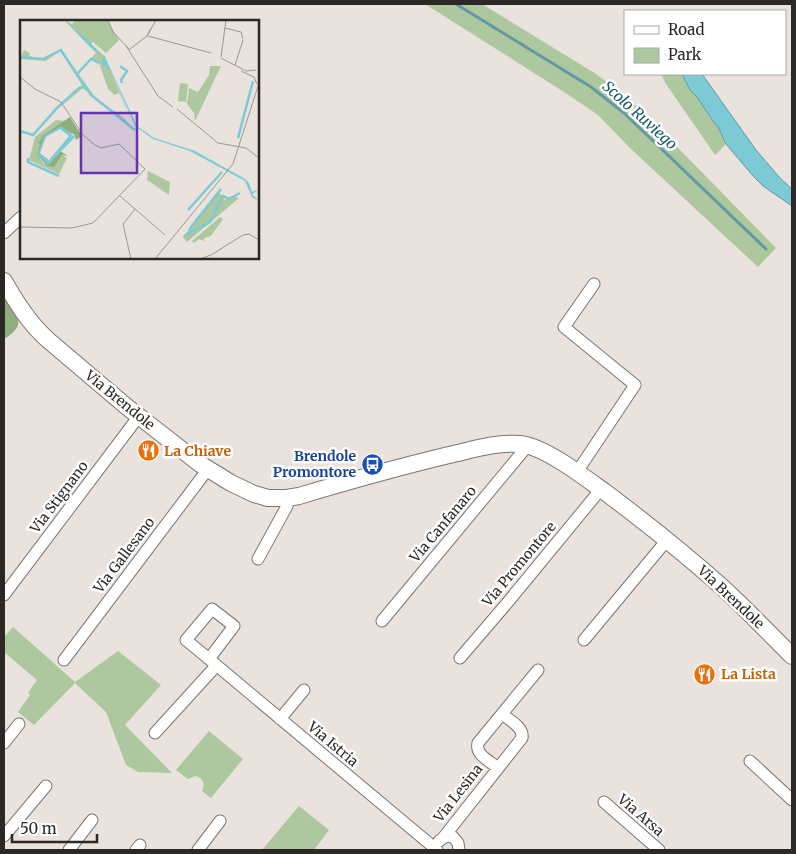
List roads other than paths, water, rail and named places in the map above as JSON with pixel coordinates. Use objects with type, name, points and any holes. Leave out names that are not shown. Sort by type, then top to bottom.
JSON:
[{"type":"street","points":[[4,233],[20,218]]},
{"type":"street","name":"Via Brendole","points":[[4,280],[16,303],[44,336],[139,416],[208,469],[231,483],[262,497],[287,498],[478,448],[502,444],[526,444],[577,472],[667,540],[722,587],[792,656]]},
{"type":"street","points":[[577,472],[635,385],[564,327],[594,284]]},
{"type":"street","name":"Via Stignano","points":[[4,595],[139,416]]},
{"type":"street","name":"Via Canfanaro","points":[[382,621],[524,450],[526,444]]},
{"type":"street","name":"Via Gallesano","points":[[64,660],[208,469]]},
{"type":"street","name":"Via Promontore","points":[[460,658],[601,489]]},
{"type":"street","points":[[258,559],[287,506],[287,498]]},
{"type":"street","points":[[584,640],[667,540]]},
{"type":"street","name":"Via Istria","points":[[155,733],[212,662],[438,850]]},
{"type":"street","name":"Via Lesina","points":[[498,768],[480,753],[477,746],[479,741],[538,670]]},
{"type":"street","points":[[280,719],[304,690]]},
{"type":"street","name":"Via Lesina","points":[[443,838],[523,736],[521,729],[502,714]]},
{"type":"street","points":[[4,743],[19,724]]},
{"type":"street","points":[[750,761],[792,800]]},
{"type":"street","points":[[4,836],[46,786]]},
{"type":"street","name":"Via Arsa","points":[[604,802],[659,850]]},
{"type":"street","points":[[69,850],[92,820]]},
{"type":"street","points":[[198,850],[220,821]]},
{"type":"street","points":[[443,838],[450,836],[456,840],[461,848]]},
{"type":"street","name":"Via Istria","points":[[438,850],[438,844],[443,838]]},
{"type":"water","points":[[682,75],[703,75],[756,150],[792,189],[792,206],[763,186],[753,176],[726,144],[718,127],[690,90]]},
{"type":"waterway","name":"Scolo Ruviego","points":[[456,4],[591,87],[624,113],[766,249]]},
{"type":"place","name":"La Chiave","points":[[148,451]]},
{"type":"place","name":"Brendole Promontore","points":[[372,464]]},
{"type":"place","name":"La Lista","points":[[705,674]]}]
